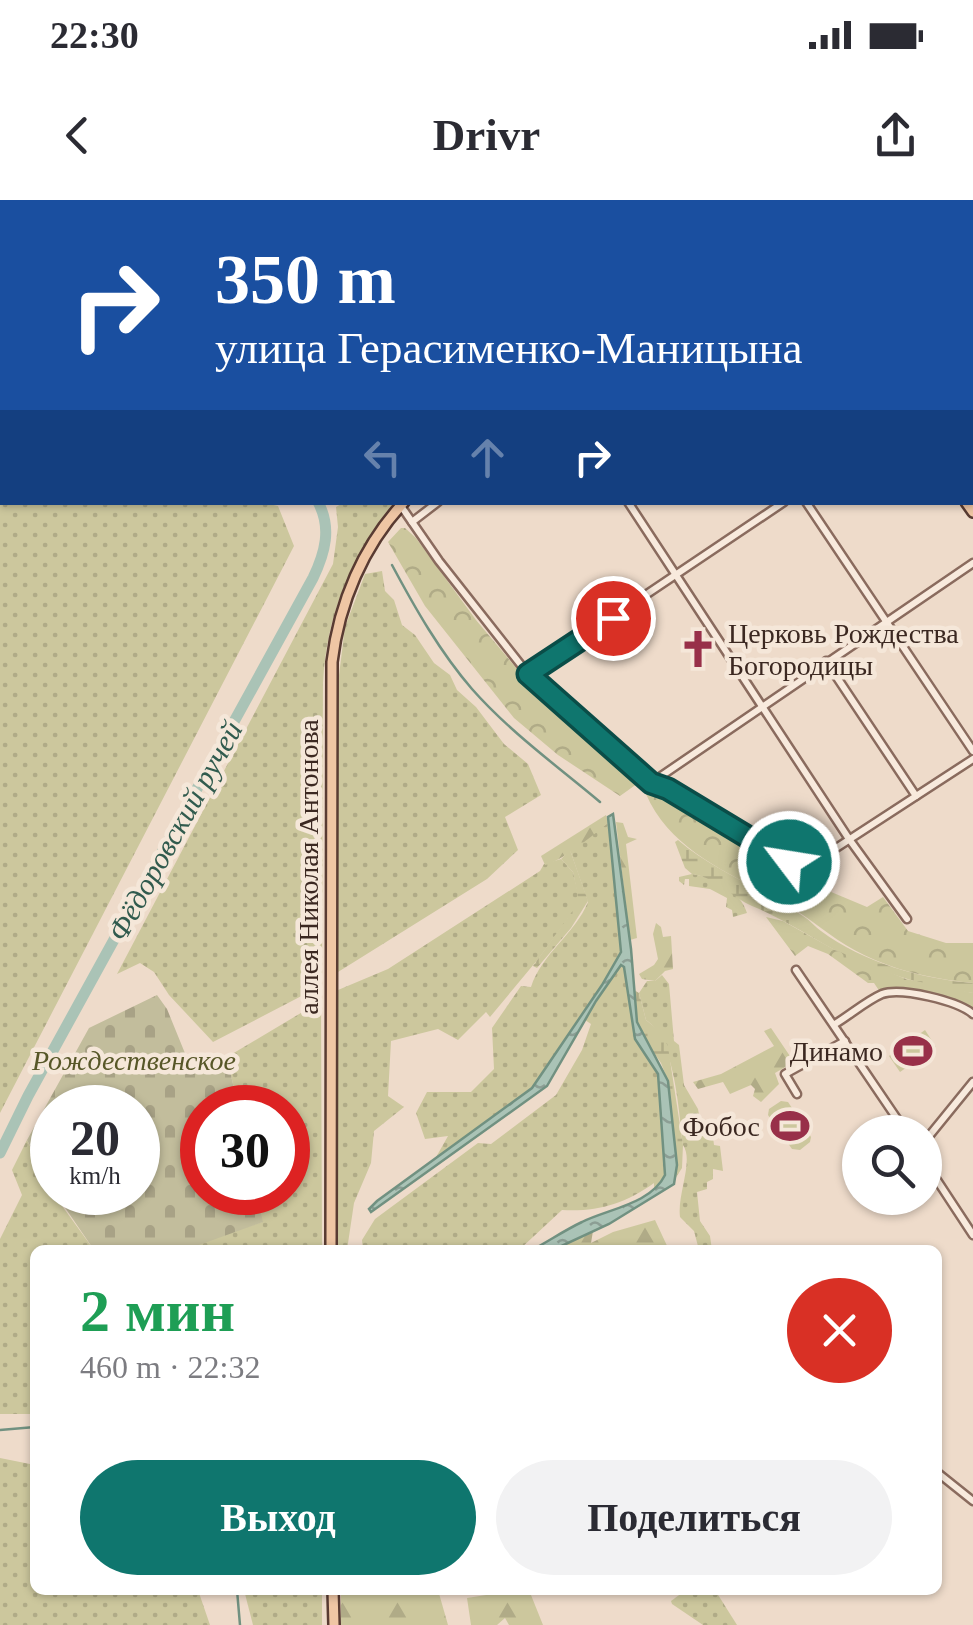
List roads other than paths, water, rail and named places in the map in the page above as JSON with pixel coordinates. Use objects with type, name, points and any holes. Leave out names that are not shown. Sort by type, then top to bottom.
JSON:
[{"type":"main road","name":"аллея Николая Антонова","points":[[331,1245],[332,662],[343,607],[358,571],[401,505]]},
{"type":"main road","points":[[333,1595],[334,1625]]},
{"type":"street","points":[[403,505],[528,674],[651,783],[668,789],[789,862],[807,867],[973,755],[808,505]]},
{"type":"street","points":[[412,522],[434,505]]},
{"type":"street","points":[[630,505],[849,839],[908,919]]},
{"type":"street","points":[[528,674],[780,505]]},
{"type":"street","points":[[651,783],[973,563]]},
{"type":"street","points":[[826,660],[916,796]]},
{"type":"street","points":[[796,970],[895,1115]]},
{"type":"street","points":[[835,1024],[880,996],[894,992],[954,1002],[973,1014]]},
{"type":"street","points":[[797,1094],[785,1074],[845,1040]]},
{"type":"street","points":[[942,1120],[973,1082]]},
{"type":"street","points":[[942,1188],[973,1235]]},
{"type":"street","points":[[942,1476],[973,1501]]},
{"type":"water","points":[[613,814],[637,1022],[668,1081],[677,1165],[674,1184],[609,1224],[564,1245],[541,1245],[582,1222],[650,1193],[665,1175],[658,1074],[635,1039],[621,965],[547,1086],[371,1212],[369,1209],[377,1201],[532,1088],[602,985],[621,952],[608,817]]},
{"type":"waterway","name":"Фёдоровский ручей","points":[[0,1153],[313,578],[325,540],[325,521],[319,505]]},
{"type":"waterway","points":[[392,565],[429,629],[472,689],[517,734],[600,802]]},
{"type":"waterway","points":[[0,1430],[30,1427]]},
{"type":"waterway","points":[[237,1595],[240,1625]]},
{"type":"place","name":"Церковь Рождества Богородицы","points":[[698,649]]},
{"type":"place","name":"Динамо","points":[[913,1051]]},
{"type":"place","name":"Фобос","points":[[790,1126]]},
{"type":"park label","name":"Рождественское","points":[[134,1060]]}]
